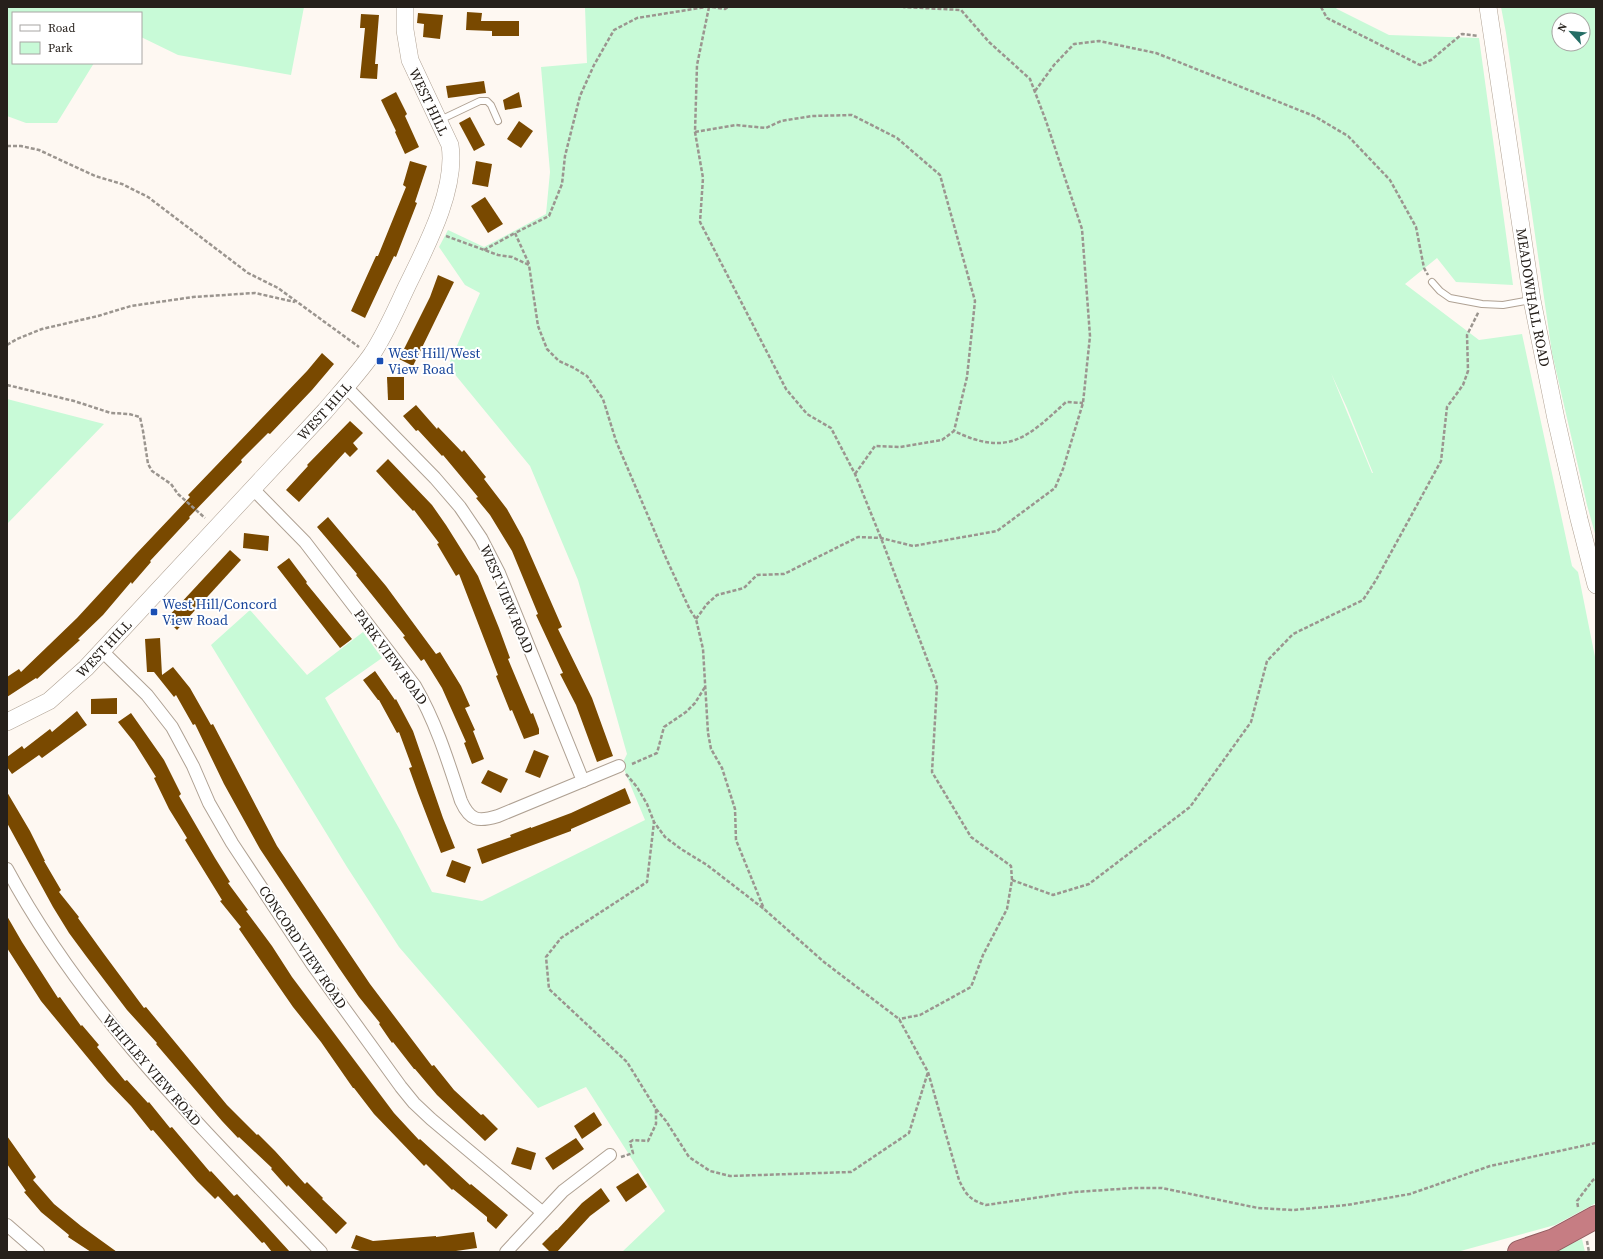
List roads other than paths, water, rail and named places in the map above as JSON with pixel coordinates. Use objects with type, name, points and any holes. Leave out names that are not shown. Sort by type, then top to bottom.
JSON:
[{"type":"highway","points":[[1519,1252],[1554,1240],[1587,1214]]},
{"type":"street","name":"WEST HILL","points":[[7,722],[50,701],[68,686],[346,387],[382,339],[433,231],[443,203],[452,155],[450,145],[410,60],[404,30],[405,7]]},
{"type":"street","name":"MEADOWHALL ROAD","points":[[1488,7],[1532,300],[1556,419],[1596,585]]},
{"type":"street","name":"WEST VIEW ROAD","points":[[346,387],[440,484],[460,507],[481,538],[499,573],[583,780]]},
{"type":"street","name":"PARK VIEW ROAD","points":[[252,488],[305,542],[415,686],[435,725],[461,801],[470,816],[478,820],[498,816],[619,766]]},
{"type":"street","name":"CONCORD VIEW ROAD","points":[[102,651],[147,695],[172,727],[193,766],[208,803],[232,843],[312,964],[401,1087],[414,1103],[431,1119],[542,1212]]},
{"type":"street","name":"WHITLEY VIEW ROAD","points":[[7,869],[24,901],[47,938],[82,988],[116,1031],[175,1099],[321,1252]]},
{"type":"street","points":[[506,1252],[563,1191],[610,1155]]},
{"type":"street","points":[[7,1225],[38,1252]]},
{"type":"lane","points":[[438,120],[480,102],[486,101],[491,105],[498,121]]},
{"type":"lane","points":[[1432,282],[1440,291],[1450,298],[1482,304],[1503,305],[1532,300]]},
{"type":"place","name":"West Hill/West View Road","points":[[380,361]]},
{"type":"place","name":"West Hill/Concord View Road","points":[[154,612]]}]
